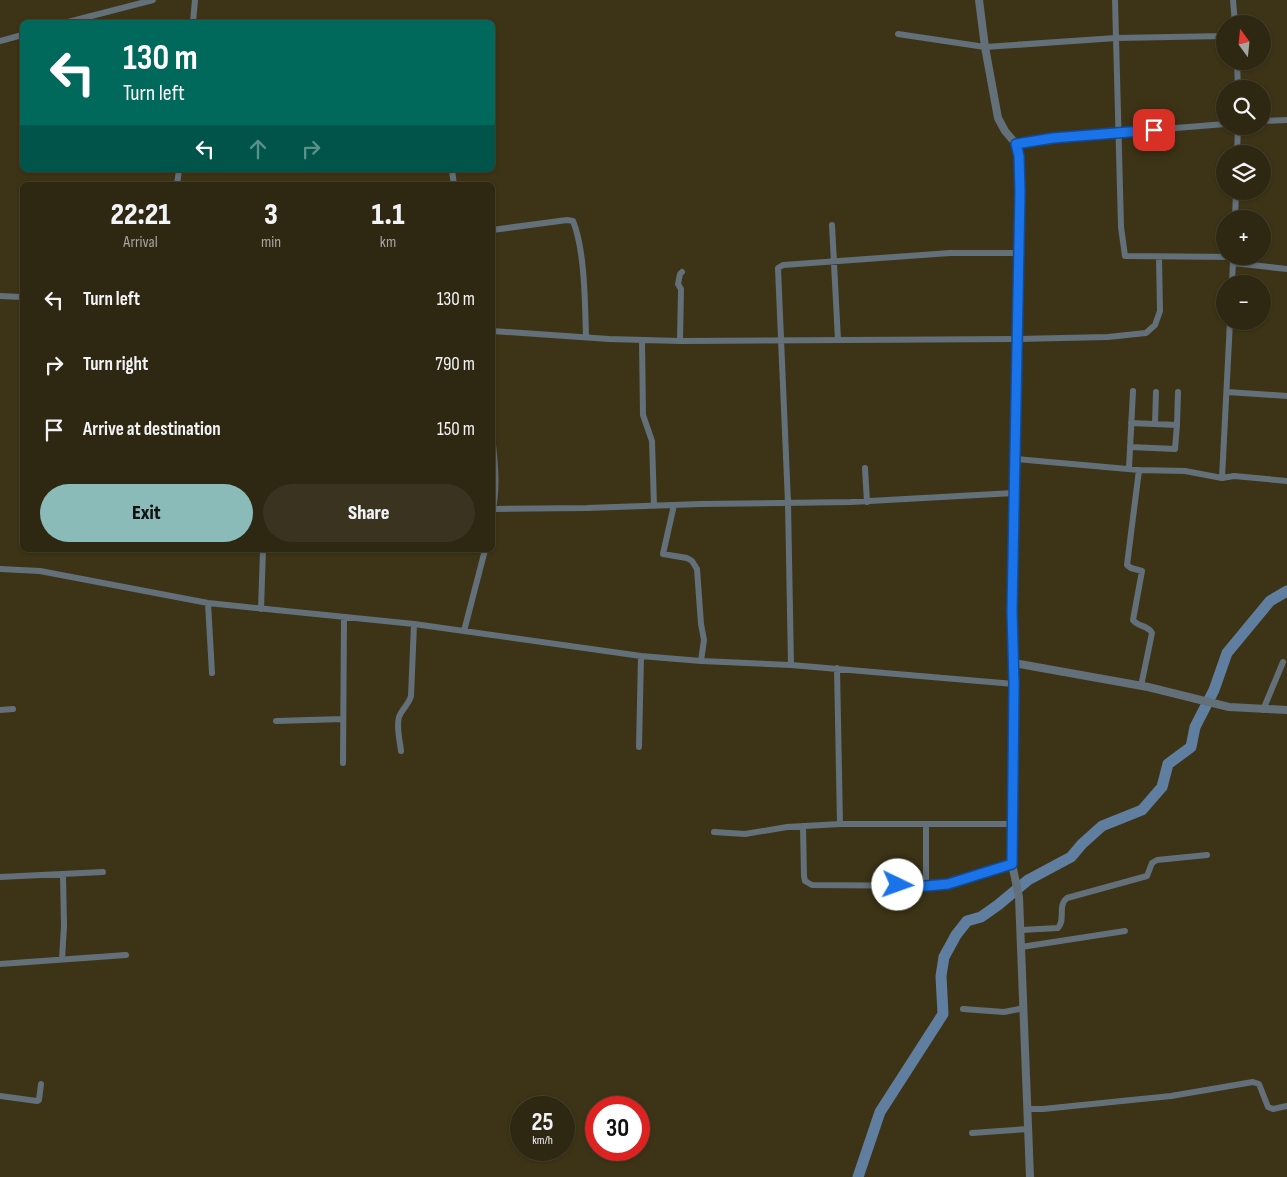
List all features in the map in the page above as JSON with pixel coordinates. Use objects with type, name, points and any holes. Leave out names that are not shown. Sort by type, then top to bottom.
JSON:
[{"type":"street","points":[[76,20],[153,0]]},
{"type":"street","points":[[193,20],[195,0]]},
{"type":"street","points":[[979,0],[998,118],[1005,131],[1016,144],[1019,156],[1012,611],[1014,663],[1012,864],[1019,897],[1022,947],[1030,1177]]},
{"type":"street","points":[[1115,0],[1123,251],[1125,256],[1131,257],[1216,259]]},
{"type":"street","points":[[1233,0],[1234,15]]},
{"type":"street","points":[[898,34],[986,47],[1116,38],[1216,36]]},
{"type":"street","points":[[0,41],[20,36]]},
{"type":"street","points":[[1271,121],[1287,120]]},
{"type":"street","points":[[1016,144],[1053,138],[1216,125]]},
{"type":"street","points":[[495,230],[567,220],[573,221],[579,246],[583,277],[586,337]]},
{"type":"street","points":[[832,225],[838,340]]},
{"type":"street","points":[[791,665],[788,503],[778,268],[783,265],[950,253],[1019,253]]},
{"type":"street","points":[[495,331],[642,341],[780,342],[1108,337],[1146,333],[1155,324],[1160,311],[1160,257]]},
{"type":"street","points":[[1265,265],[1287,269]]},
{"type":"street","points":[[680,341],[681,289],[678,284],[682,272]]},
{"type":"street","points":[[0,296],[20,297]]},
{"type":"street","points":[[1222,478],[1230,330]]},
{"type":"street","points":[[642,341],[643,415],[652,441],[654,506]]},
{"type":"street","points":[[1129,468],[1132,391]]},
{"type":"street","points":[[1155,424],[1156,392]]},
{"type":"street","points":[[1130,447],[1175,449],[1178,392]]},
{"type":"street","points":[[1227,392],[1287,396]]},
{"type":"street","points":[[1131,423],[1176,425]]},
{"type":"street","points":[[1015,458],[1139,470],[1185,471],[1222,478],[1234,476],[1287,481]]},
{"type":"street","points":[[495,459],[495,482]]},
{"type":"street","points":[[865,468],[867,502]]},
{"type":"street","points":[[1139,470],[1127,565],[1130,568],[1140,570],[1142,576],[1133,620],[1149,629],[1152,633],[1141,686]]},
{"type":"street","points":[[495,512],[674,505],[867,502],[1014,493]]},
{"type":"street","points":[[674,505],[663,554],[687,558],[692,561],[697,569],[700,624],[704,640],[701,661]]},
{"type":"street","points":[[261,610],[263,552]]},
{"type":"street","points":[[464,631],[484,552]]},
{"type":"street","points":[[0,569],[40,571],[208,603],[261,610],[414,624],[641,656],[837,668],[1014,684]]},
{"type":"street","points":[[208,603],[212,673]]},
{"type":"street","points":[[343,762],[344,617]]},
{"type":"street","points":[[401,751],[399,721],[411,696],[414,624]]},
{"type":"street","points":[[639,746],[641,656]]},
{"type":"street","points":[[1262,710],[1283,662]]},
{"type":"street","points":[[1014,663],[1141,686],[1216,704],[1262,710],[1287,710]]},
{"type":"street","points":[[837,668],[840,824]]},
{"type":"street","points":[[0,710],[13,709]]},
{"type":"street","points":[[276,721],[343,719]]},
{"type":"street","points":[[714,832],[755,833],[787,827],[840,824],[1012,824]]},
{"type":"street","points":[[926,825],[926,886]]},
{"type":"street","points":[[803,826],[804,876],[808,884],[926,886],[959,882],[1012,864]]},
{"type":"street","points":[[1021,930],[1058,928],[1062,923],[1062,904],[1067,898],[1147,876],[1152,863],[1157,860],[1207,855]]},
{"type":"street","points":[[0,876],[103,872]]},
{"type":"street","points":[[62,959],[64,926],[63,875]]},
{"type":"street","points":[[1022,947],[1125,931]]},
{"type":"street","points":[[0,964],[126,955]]},
{"type":"street","points":[[963,1009],[1004,1012],[1024,1008]]},
{"type":"street","points":[[1028,1109],[1171,1096],[1253,1082],[1259,1084],[1268,1107],[1273,1109],[1287,1106]]},
{"type":"street","points":[[0,1096],[38,1101],[41,1084]]},
{"type":"street","points":[[972,1133],[1028,1129]]},
{"type":"waterway","points":[[858,1177],[880,1112],[943,1014],[941,976],[944,957],[956,935],[967,921],[981,917],[1028,880],[1071,857],[1102,826],[1142,810],[1162,787],[1168,764],[1191,747],[1195,727],[1214,690],[1227,653],[1270,601],[1287,591]]},
{"type":"route","points":[[898,885],[937,886],[959,882],[1012,864],[1014,684],[1012,611],[1020,192],[1019,156],[1016,144],[1053,138],[1154,130]]}]
